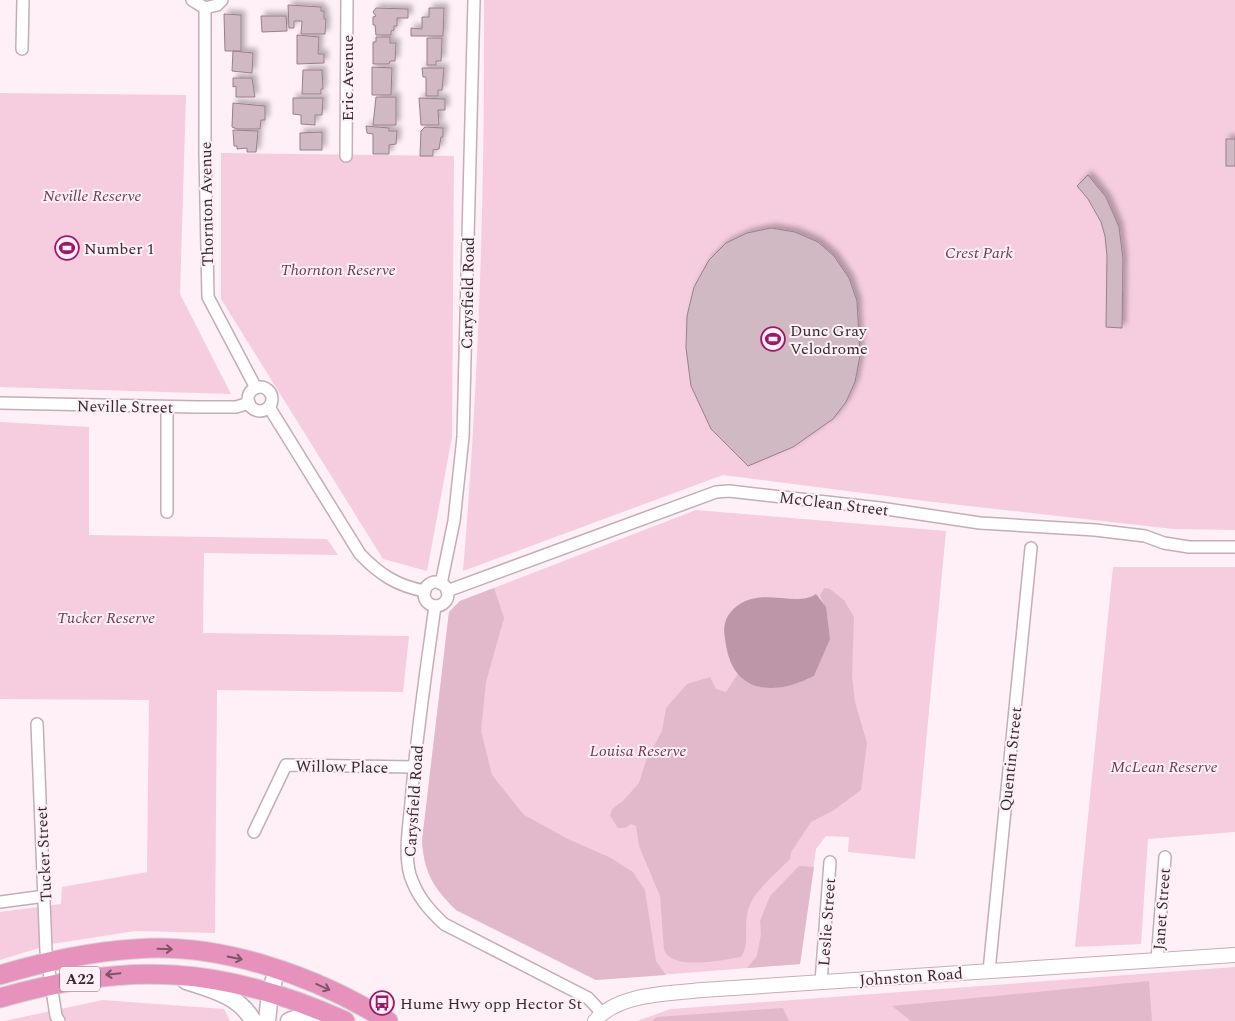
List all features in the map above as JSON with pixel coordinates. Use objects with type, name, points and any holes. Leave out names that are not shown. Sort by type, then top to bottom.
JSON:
[{"type":"highway","name":"A22","points":[[0,975],[90,954],[135,948],[192,950],[277,970],[322,986],[388,1021]]},
{"type":"highway","name":"A22","points":[[0,998],[50,984],[126,973],[162,973],[213,978],[270,993],[344,1021]]},
{"type":"main road","points":[[267,1021],[270,993],[277,970]]},
{"type":"main road","points":[[162,973],[230,997],[244,1008],[253,1021]]},
{"type":"main road","points":[[289,1021],[303,1016],[338,1021]]},
{"type":"street","points":[[22,49],[23,0]]},
{"type":"street","points":[[192,0],[205,8],[217,5],[222,0]]},
{"type":"street","name":"Eric Avenue","points":[[346,156],[347,0]]},
{"type":"street","name":"Carysfield Road","points":[[444,587],[454,520],[463,437],[474,0]]},
{"type":"street","name":"Thornton Avenue","points":[[205,8],[205,153],[208,297],[256,388],[264,388],[270,393],[272,400],[269,407],[360,554],[380,574],[392,581],[424,591]]},
{"type":"street","points":[[256,388],[250,394],[249,403],[258,411],[269,407]]},
{"type":"street","name":"Neville Street","points":[[0,404],[236,407],[249,403]]},
{"type":"street","points":[[167,407],[167,512]]},
{"type":"street","name":"McClean Street","points":[[444,587],[716,492],[729,491],[880,508],[980,523],[1095,530],[1145,536],[1164,543],[1190,547],[1235,548]]},
{"type":"street","name":"Quentin Street","points":[[989,971],[1031,548]]},
{"type":"street","points":[[432,584],[444,587],[445,602],[435,606],[427,602],[424,591],[432,584]]},
{"type":"street","name":"Carysfield Road","points":[[435,606],[414,766],[408,840],[408,864],[418,896],[427,908],[444,924],[588,998],[598,1017]]},
{"type":"street","name":"Tucker Street","points":[[37,724],[47,963],[56,1016],[59,1021]]},
{"type":"street","name":"Willow Place","points":[[254,832],[286,765],[414,766]]},
{"type":"street","name":"Janet Street","points":[[1158,961],[1165,858]]},
{"type":"street","name":"Leslie Street","points":[[821,982],[830,862]]},
{"type":"street","points":[[0,902],[45,896]]},
{"type":"street","name":"Johnston Road","points":[[598,1017],[637,999],[657,995],[821,982],[1235,955]]},
{"type":"green space","name":"Crest Park","points":[[484,0],[1235,0],[1235,530],[1173,529],[925,501],[723,475],[463,571],[469,500],[480,286]]},
{"type":"green space","name":"Neville Reserve","points":[[0,93],[186,95],[180,294],[231,394],[0,387]]},
{"type":"green space","name":"Thornton Reserve","points":[[221,153],[454,156],[452,437],[427,571],[383,559],[221,299]]},
{"type":"green space","name":"Tucker Reserve","points":[[0,422],[89,427],[89,535],[327,539],[338,555],[204,553],[203,633],[409,636],[403,692],[217,690],[215,933],[135,931],[52,944],[0,960],[0,912],[61,904],[62,887],[147,872],[149,700],[0,699]]},
{"type":"green space","name":"Louisa Reserve","points":[[696,510],[946,531],[915,859],[848,852],[849,837],[826,836],[816,849],[800,964],[596,980],[456,910],[436,887],[428,871],[422,841],[449,612],[460,601]]},
{"type":"green space","name":"McLean Reserve","points":[[1113,567],[1235,567],[1235,832],[1148,839],[1141,944],[1075,947]]},
{"type":"green space","points":[[1235,967],[1235,1021],[637,1021],[671,1009]]},
{"type":"green space","points":[[103,1000],[224,1009],[230,1021],[4,1021]]},
{"type":"shaded area","points":[[494,588],[504,618],[486,682],[481,731],[492,775],[524,815],[568,839],[611,858],[633,872],[645,890],[656,961],[666,975],[596,980],[456,910],[436,887],[428,871],[422,841],[449,612],[460,601]]},
{"type":"shaded area","points":[[824,588],[830,589],[844,600],[854,617],[852,676],[855,702],[867,743],[861,790],[834,810],[811,822],[791,852],[790,859],[758,892],[749,907],[746,921],[745,947],[741,957],[711,962],[677,960],[669,956],[664,950],[660,896],[639,846],[636,826],[631,824],[625,828],[618,828],[610,816],[612,809],[623,801],[639,783],[646,761],[662,731],[666,708],[687,684],[710,677],[716,689],[726,692],[738,674],[746,681],[755,685],[774,688],[795,684],[814,676],[827,636],[827,616],[820,596]]},
{"type":"shaded area","points":[[816,594],[826,607],[830,639],[814,676],[786,686],[772,688],[759,687],[748,682],[738,674],[731,662],[726,645],[724,629],[730,613],[740,604],[751,599],[762,597],[797,599],[807,598]]},
{"type":"shaded area","points":[[799,866],[814,867],[800,964],[747,968],[757,956],[761,934],[760,921],[770,896]]},
{"type":"shaded area","points":[[1149,981],[1152,1021],[911,1021],[892,1006]]},
{"type":"shaded area","points":[[783,1008],[789,1021],[652,1021],[657,1017]]},
{"type":"building","points":[[288,5],[321,7],[321,11],[324,11],[324,19],[326,19],[325,34],[301,34],[302,21],[294,21],[294,28],[289,28]]},
{"type":"building","points":[[376,8],[408,9],[408,18],[397,18],[397,26],[394,26],[391,35],[376,35],[373,17],[376,16],[373,12]]},
{"type":"building","points":[[429,8],[444,8],[443,36],[411,36],[411,28],[422,29],[422,17],[429,17]]},
{"type":"building","points":[[224,14],[241,15],[241,51],[225,51]]},
{"type":"building","points":[[261,16],[286,16],[287,31],[262,32]]},
{"type":"building","points":[[297,35],[319,37],[318,54],[324,54],[324,63],[297,64]]},
{"type":"building","points":[[376,37],[390,37],[390,43],[396,43],[395,61],[390,61],[389,64],[373,64],[373,42],[376,42]]},
{"type":"building","points":[[427,38],[442,38],[441,61],[436,61],[436,65],[427,65]]},
{"type":"building","points":[[233,51],[253,53],[252,73],[232,71]]},
{"type":"building","points":[[372,67],[392,68],[391,95],[372,95]]},
{"type":"building","points":[[422,68],[444,68],[442,90],[438,90],[438,96],[426,96],[426,77],[423,77]]},
{"type":"building","points":[[303,70],[322,70],[323,89],[321,89],[321,94],[302,94]]},
{"type":"building","points":[[233,78],[252,78],[255,97],[236,97],[236,86],[233,87]]},
{"type":"building","points":[[376,97],[396,97],[396,125],[373,125]]},
{"type":"building","points":[[293,98],[323,98],[322,115],[315,115],[315,125],[301,124],[301,115],[293,114]]},
{"type":"building","points":[[419,98],[445,99],[445,110],[438,110],[439,125],[421,125]]},
{"type":"building","points":[[233,103],[265,106],[265,120],[261,120],[260,129],[237,129],[232,127]]},
{"type":"building","points":[[366,126],[389,128],[389,131],[397,131],[396,144],[389,145],[389,154],[373,154],[373,134],[367,133]]},
{"type":"building","points":[[425,127],[443,128],[443,137],[441,137],[439,149],[433,150],[433,156],[420,156],[421,131]]},
{"type":"building","points":[[233,130],[258,131],[256,152],[247,152],[247,148],[237,149],[237,146],[234,146]]},
{"type":"building","points":[[322,132],[322,150],[300,150],[300,133]]},
{"type":"building","points":[[1226,139],[1235,139],[1235,166],[1226,166]]},
{"type":"building","points":[[1088,175],[1106,197],[1119,227],[1123,259],[1122,328],[1106,327],[1107,256],[1105,236],[1101,222],[1088,199],[1077,186]]},
{"type":"building","name":"Dunc Gray Velodrome","points":[[771,228],[795,232],[818,242],[834,256],[849,278],[857,301],[860,356],[855,382],[846,402],[833,419],[793,447],[748,466],[711,429],[691,386],[686,348],[687,316],[694,287],[709,260],[726,243],[747,233]]},
{"type":"place","name":"Number 1","points":[[67,248]]},
{"type":"place","name":"Dunc Gray Velodrome","points":[[773,339]]},
{"type":"place","name":"Hume Hwy opp Hector St","points":[[382,1003]]}]
